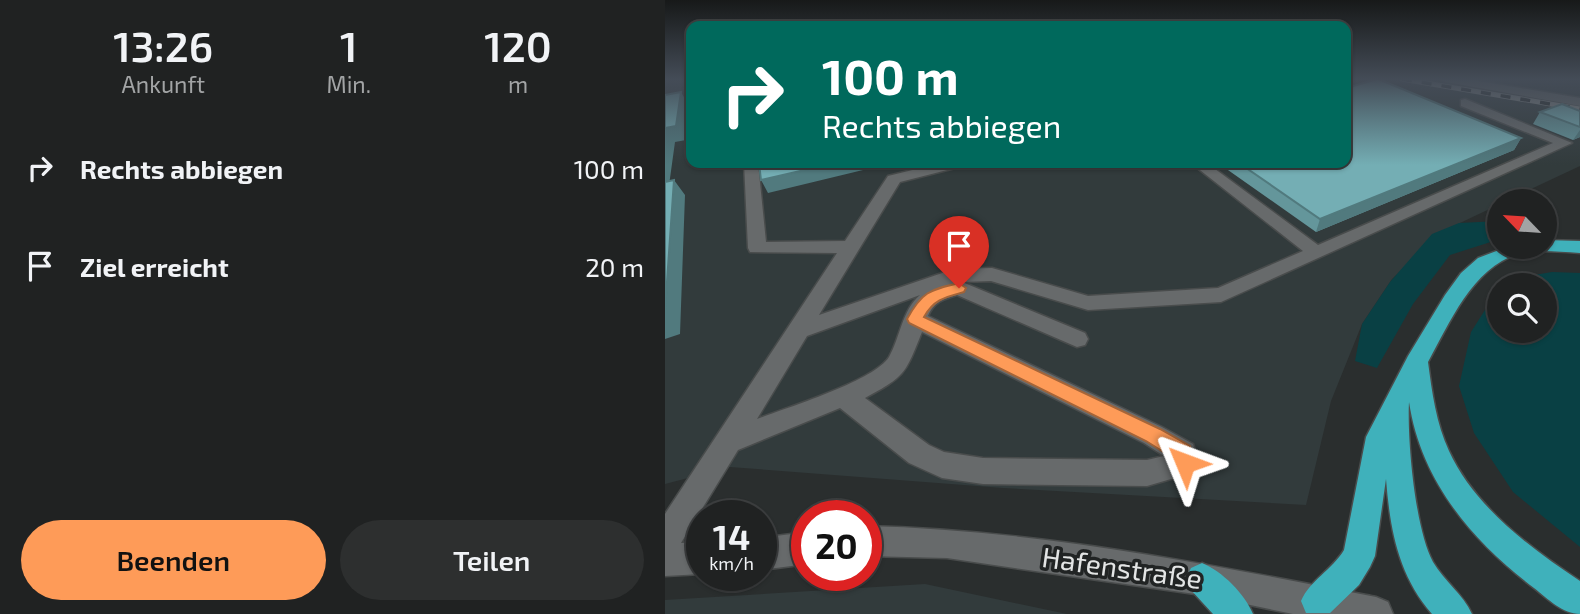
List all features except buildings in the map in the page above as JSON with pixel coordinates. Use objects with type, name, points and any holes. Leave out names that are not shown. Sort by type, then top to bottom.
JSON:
[{"type":"highway","points":[[1557,247],[1576,248]]},
{"type":"highway","points":[[1318,600],[1348,574],[1359,556],[1379,437],[1416,362],[1468,278],[1493,259]]},
{"type":"highway","points":[[1416,362],[1428,431],[1450,481],[1498,536],[1580,601]]},
{"type":"highway","points":[[1396,404],[1400,474],[1412,547],[1421,571],[1440,599],[1455,614]]},
{"type":"highway","points":[[1202,579],[1236,614]]},
{"type":"street","points":[[797,331],[954,276],[992,274],[1088,303],[1221,295],[1565,143],[1477,108]]},
{"type":"street","points":[[751,168],[757,248],[847,253]]},
{"type":"street","points":[[665,541],[894,179],[938,168]]},
{"type":"street","points":[[1205,168],[1317,253]]},
{"type":"street","points":[[727,442],[843,396],[889,374],[898,362],[923,304],[935,294],[959,288],[1077,339]]},
{"type":"street","points":[[843,396],[919,454],[942,465],[983,471],[1147,473],[1185,463],[1182,453],[1153,435],[915,319]]},
{"type":"street","name":"Hafenstraße","points":[[882,541],[947,543],[1202,579],[1318,600],[1375,614]]},
{"type":"street","points":[[665,560],[686,559]]},
{"type":"shaded area","points":[[665,108],[686,108],[686,168],[1351,168],[1351,108],[1580,108],[1580,166],[1531,189],[1487,189],[1487,210],[1441,232],[1392,279],[1362,324],[1331,401],[1306,505],[1003,488],[730,467],[665,484]]},
{"type":"shaded area","points":[[1487,222],[1487,243],[1450,255],[1413,304],[1377,368],[1355,361],[1362,324],[1390,282],[1432,234],[1459,223]]},
{"type":"shaded area","points":[[1552,272],[1580,273],[1580,547],[1513,492],[1474,433],[1459,386],[1471,332],[1487,307],[1487,343],[1557,343],[1557,273],[1546,273]]},
{"type":"shaded area","points":[[925,584],[1067,614],[665,614],[665,600],[811,591],[882,591],[882,587]]},
{"type":"railway","points":[[1572,108],[1580,109]]},
{"type":"route","points":[[959,288],[935,294],[923,304],[915,319],[1153,435],[1182,453],[1185,463]]}]
